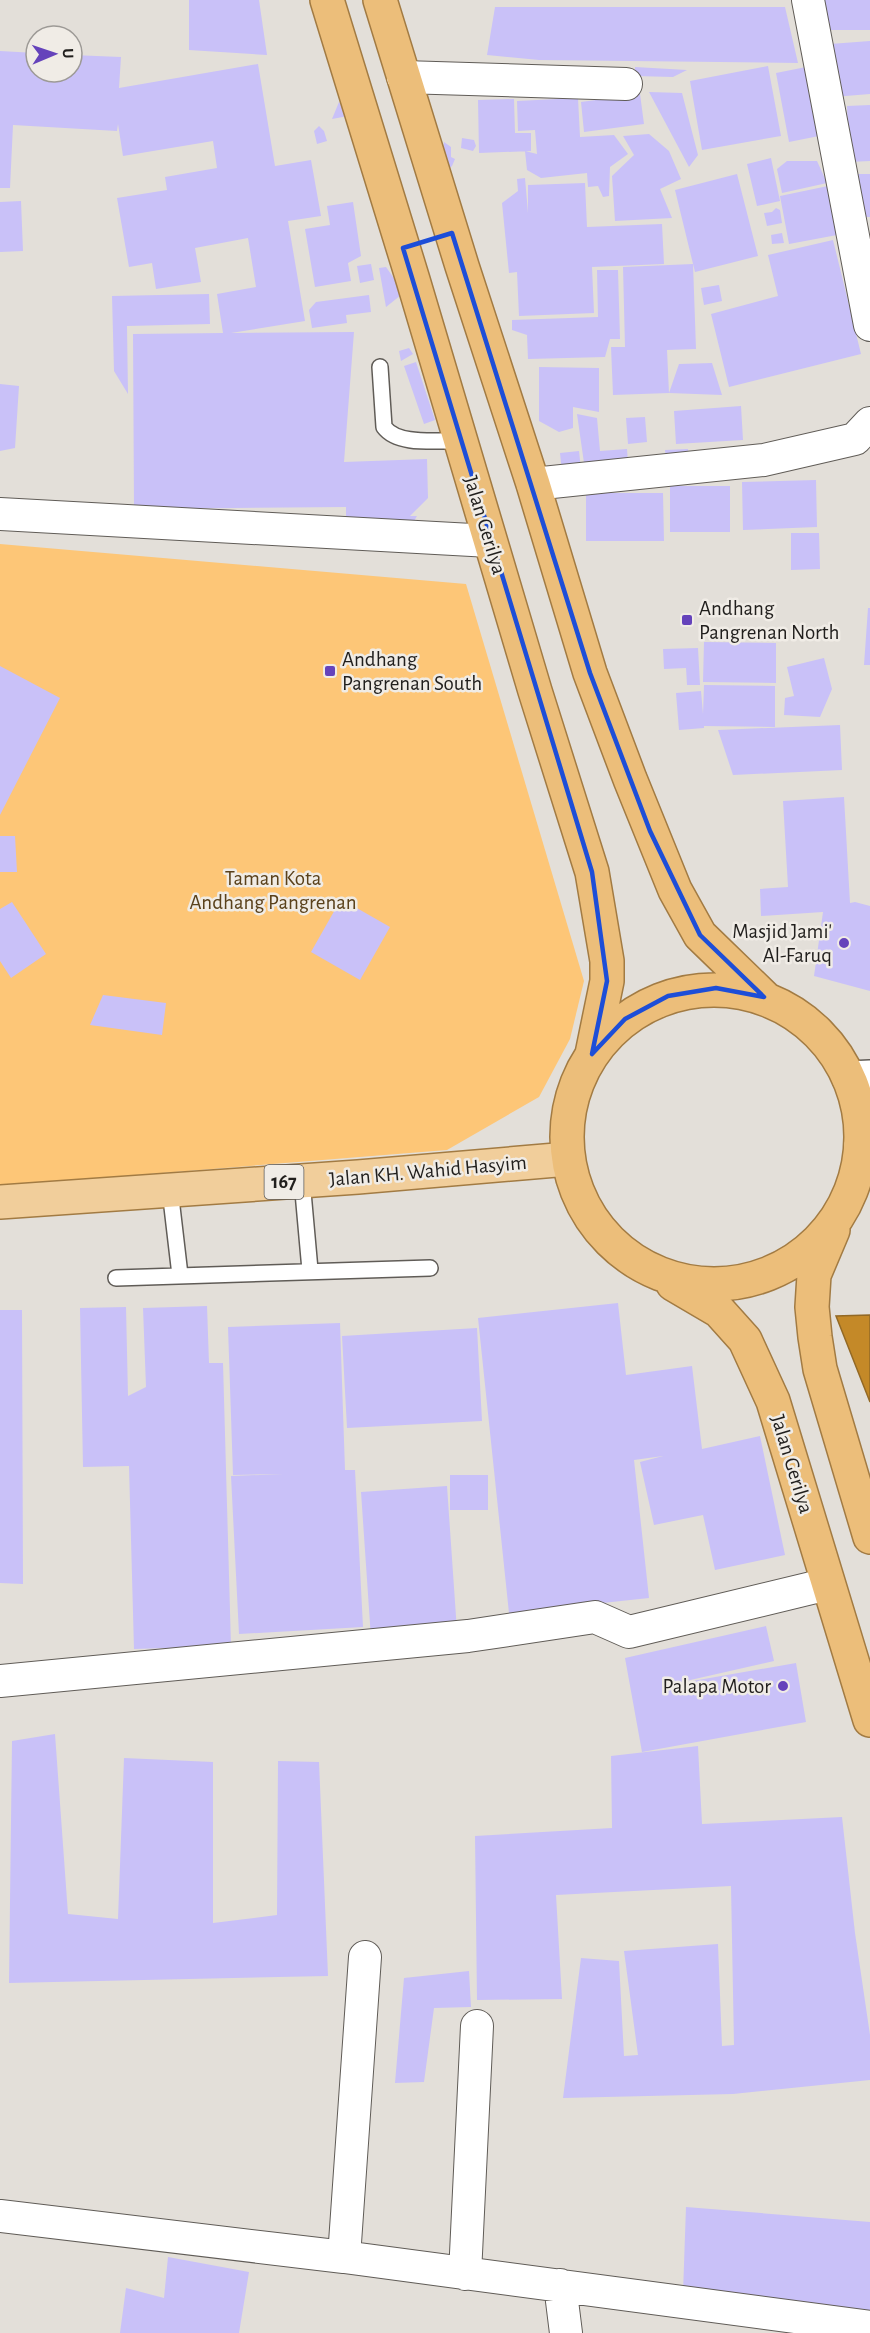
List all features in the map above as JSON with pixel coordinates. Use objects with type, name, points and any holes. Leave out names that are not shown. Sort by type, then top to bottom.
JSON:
[{"type":"highway","name":"Jalan Gerilya","points":[[327,0],[592,872],[607,981],[592,1054]]},
{"type":"highway","points":[[380,0],[533,484],[590,673],[650,831],[675,890],[700,935],[764,998]]},
{"type":"highway","points":[[403,248],[452,232]]},
{"type":"highway","points":[[841,1212],[811,1248],[772,1273],[726,1284],[680,1281],[637,1263],[605,1236],[580,1200],[568,1159],[567,1122],[575,1087],[592,1054],[625,1018],[668,996],[716,988],[764,998],[800,1016],[859,1077],[859,1110],[865,1144],[855,1180],[814,1275],[813,1317],[820,1369],[846,1463],[870,1537]]},
{"type":"highway","name":"Jalan Gerilya","points":[[637,1263],[719,1311],[745,1340],[773,1401],[870,1720]]},
{"type":"main road","name":"Jalan KH. Wahid Hasyim","points":[[0,1202],[302,1181],[568,1159]]},
{"type":"street","points":[[807,0],[870,325]]},
{"type":"street","points":[[403,77],[626,84]]},
{"type":"street","points":[[533,484],[764,460],[855,439],[870,423]]},
{"type":"street","points":[[0,514],[490,541]]},
{"type":"street","points":[[0,1681],[468,1636],[595,1617],[629,1632],[828,1584]]},
{"type":"street","points":[[344,2257],[365,1957]]},
{"type":"street","points":[[465,2274],[477,2026]]},
{"type":"street","points":[[0,2216],[344,2257],[870,2327]]},
{"type":"street","points":[[561,2285],[566,2333]]},
{"type":"lane","points":[[380,368],[384,427],[389,434],[401,440],[460,441]]},
{"type":"lane","points":[[302,1181],[310,1270]]},
{"type":"lane","points":[[170,1190],[180,1275]]},
{"type":"lane","points":[[117,1278],[310,1270],[430,1268]]},
{"type":"highlighted area","points":[[452,233],[590,673],[650,831],[700,935],[764,997],[716,988],[668,996],[625,1019],[592,1054],[607,981],[592,872],[403,248]]},
{"type":"green space","name":"Taman Kota Andhang Pangrenan","points":[[0,544],[466,584],[584,981],[570,1039],[539,1097],[447,1150],[0,1186]]},
{"type":"shaded area","points":[[870,1315],[870,1402],[836,1316]]},
{"type":"building","points":[[189,0],[259,0],[267,55],[189,50]]},
{"type":"building","points":[[820,0],[870,0],[870,30],[821,30]]},
{"type":"building","points":[[495,7],[785,7],[798,63],[539,60],[487,55]]},
{"type":"building","points":[[870,41],[870,94],[833,97],[830,44]]},
{"type":"building","points":[[0,51],[24,52],[24,84],[84,84],[84,55],[121,57],[119,88],[258,64],[275,166],[311,160],[321,216],[288,221],[305,321],[231,333],[354,332],[344,462],[427,459],[428,498],[410,516],[417,516],[408,531],[346,524],[346,507],[134,509],[133,334],[223,333],[217,294],[256,287],[248,238],[195,248],[201,282],[156,289],[152,263],[129,267],[117,198],[167,190],[165,177],[217,168],[213,141],[123,156],[118,124],[117,131],[13,125],[10,188],[0,188]]},
{"type":"building","points":[[768,66],[781,136],[702,150],[690,81]]},
{"type":"building","points":[[635,67],[687,70],[673,77],[635,76]]},
{"type":"building","points":[[806,67],[819,136],[789,142],[776,73]]},
{"type":"building","points":[[649,92],[682,93],[698,155],[689,167]]},
{"type":"building","points":[[640,94],[644,124],[584,132],[581,102]]},
{"type":"building","points":[[578,98],[580,137],[614,135],[628,154],[610,167],[609,196],[603,197],[598,186],[588,187],[587,173],[541,178],[527,170],[525,151],[537,154],[535,130],[518,131],[517,101]]},
{"type":"building","points":[[514,99],[515,133],[531,133],[531,151],[479,153],[478,100]]},
{"type":"building","points":[[339,102],[348,116],[332,119]]},
{"type":"building","points":[[870,105],[870,161],[849,162],[847,106]]},
{"type":"building","points":[[319,126],[324,131],[327,141],[317,144],[314,131]]},
{"type":"building","points":[[649,134],[669,151],[681,179],[660,189],[672,218],[615,221],[612,176],[634,155],[623,136]]},
{"type":"building","points":[[462,138],[474,140],[476,146],[473,151],[461,148]]},
{"type":"building","points":[[444,142],[451,147],[451,157],[455,159],[447,170],[441,158]]},
{"type":"building","points":[[771,158],[780,201],[757,206],[747,164]]},
{"type":"building","points":[[787,161],[817,161],[827,183],[782,193],[777,169]]},
{"type":"building","points":[[737,174],[758,256],[695,272],[675,190]]},
{"type":"building","points":[[857,174],[870,174],[870,217],[857,217]]},
{"type":"building","points":[[525,178],[528,213],[528,185],[585,183],[587,227],[662,224],[664,264],[592,267],[594,313],[519,316],[517,272],[509,273],[502,203],[518,191],[517,179]]},
{"type":"building","points":[[828,186],[837,235],[789,244],[780,196]]},
{"type":"building","points":[[21,201],[23,251],[0,252],[0,202]]},
{"type":"building","points":[[353,202],[361,256],[348,263],[351,281],[315,287],[305,229],[330,225],[327,206]]},
{"type":"building","points":[[776,208],[780,210],[782,223],[767,226],[764,213],[772,212]]},
{"type":"building","points":[[782,233],[784,243],[772,244],[771,235]]},
{"type":"building","points":[[833,240],[861,354],[729,387],[711,314],[778,296],[768,255]]},
{"type":"building","points":[[371,264],[374,280],[360,283],[357,266]]},
{"type":"building","points":[[693,264],[696,349],[667,350],[669,393],[613,395],[611,347],[625,347],[623,267]]},
{"type":"building","points":[[386,267],[398,284],[401,295],[386,307],[379,268]]},
{"type":"building","points":[[597,270],[618,270],[620,339],[610,339],[605,357],[528,359],[527,335],[512,330],[512,320],[598,317]]},
{"type":"building","points":[[719,285],[722,301],[704,305],[701,288]]},
{"type":"building","points":[[209,294],[210,324],[127,326],[128,394],[114,371],[112,296]]},
{"type":"building","points":[[369,295],[371,312],[346,315],[347,323],[312,328],[309,310],[316,302]]},
{"type":"building","points":[[409,348],[413,354],[401,361],[399,351]]},
{"type":"building","points":[[416,362],[435,420],[424,424],[404,366]]},
{"type":"building","points":[[712,363],[722,395],[669,393],[679,364]]},
{"type":"building","points":[[539,367],[599,368],[599,412],[573,407],[573,428],[559,432],[539,421]]},
{"type":"building","points":[[0,384],[19,386],[15,448],[0,451]]},
{"type":"building","points":[[741,406],[743,440],[676,444],[674,411]]},
{"type":"building","points":[[577,414],[597,418],[600,451],[627,449],[628,463],[584,463]]},
{"type":"building","points":[[645,417],[647,442],[628,444],[626,418]]},
{"type":"building","points":[[688,449],[689,460],[666,461],[665,450]]},
{"type":"building","points":[[579,451],[581,469],[562,472],[560,453]]},
{"type":"building","points":[[816,480],[817,527],[743,530],[742,482]]},
{"type":"building","points":[[670,486],[730,486],[730,532],[670,532]]},
{"type":"building","points":[[586,493],[663,493],[664,541],[586,541]]},
{"type":"building","points":[[791,533],[819,533],[820,569],[791,570]]},
{"type":"building","points":[[868,608],[870,608],[870,665],[864,665]]},
{"type":"building","points":[[704,642],[776,643],[776,683],[703,682]]},
{"type":"building","points":[[698,648],[700,685],[687,685],[686,668],[664,669],[663,649]]},
{"type":"building","points":[[824,658],[832,689],[820,717],[784,715],[785,698],[794,696],[787,667]]},
{"type":"building","points":[[0,666],[60,698],[0,815]]},
{"type":"building","points":[[704,685],[775,686],[775,727],[704,726],[704,728],[679,730],[676,693],[701,691],[703,714]]},
{"type":"building","points":[[840,725],[842,770],[733,775],[718,730]]},
{"type":"building","points":[[844,797],[850,903],[870,906],[870,991],[814,976],[823,912],[761,916],[760,889],[788,887],[783,801]]},
{"type":"building","points":[[0,836],[15,836],[17,872],[0,872]]},
{"type":"building","points":[[341,899],[390,927],[360,980],[311,952]]},
{"type":"building","points":[[12,902],[46,954],[11,978],[0,961],[0,909]]},
{"type":"building","points":[[103,995],[166,1003],[162,1035],[90,1025]]},
{"type":"building","points":[[618,1303],[626,1375],[692,1366],[702,1449],[760,1436],[785,1555],[715,1570],[703,1515],[654,1525],[640,1462],[663,1456],[634,1460],[649,1598],[509,1613],[478,1318]]},
{"type":"building","points":[[207,1306],[209,1363],[223,1363],[231,1646],[134,1649],[129,1466],[83,1467],[80,1308],[126,1307],[128,1396],[146,1387],[143,1308]]},
{"type":"building","points":[[0,1310],[22,1310],[23,1584],[0,1583]]},
{"type":"building","points":[[340,1323],[345,1470],[355,1470],[363,1627],[239,1634],[231,1476],[284,1474],[233,1475],[228,1327]]},
{"type":"building","points":[[477,1328],[482,1421],[347,1428],[342,1336]]},
{"type":"building","points":[[450,1475],[488,1475],[488,1510],[450,1510]]},
{"type":"building","points":[[447,1486],[457,1631],[371,1638],[361,1492]]},
{"type":"building","points":[[766,1626],[774,1661],[664,1686],[796,1663],[806,1722],[642,1752],[625,1658]]},
{"type":"building","points":[[55,1734],[68,1914],[118,1919],[124,1758],[213,1762],[213,1923],[277,1915],[278,1761],[319,1762],[328,1976],[9,1983],[12,1741]]},
{"type":"building","points":[[698,1746],[702,1824],[842,1817],[855,1933],[870,2035],[870,2080],[733,2094],[563,2098],[581,1958],[619,1961],[624,2056],[638,2055],[624,1951],[718,1944],[722,2046],[734,2045],[731,1886],[556,1895],[562,1999],[477,2000],[475,1836],[612,1828],[611,1756]]},
{"type":"building","points":[[469,1971],[471,2007],[434,2008],[424,2082],[395,2083],[404,1978]]},
{"type":"building","points":[[686,2207],[870,2222],[870,2318],[683,2293]]},
{"type":"building","points":[[168,2257],[249,2272],[239,2333],[120,2333],[126,2288],[164,2298]]},
{"type":"place","name":"Andhang Pangrenan North","points":[[687,620]]},
{"type":"place","name":"Andhang Pangrenan South","points":[[330,671]]},
{"type":"place","name":"Masjid Jami' Al-Faruq","points":[[844,943]]},
{"type":"place","name":"Palapa Motor","points":[[783,1686]]}]
